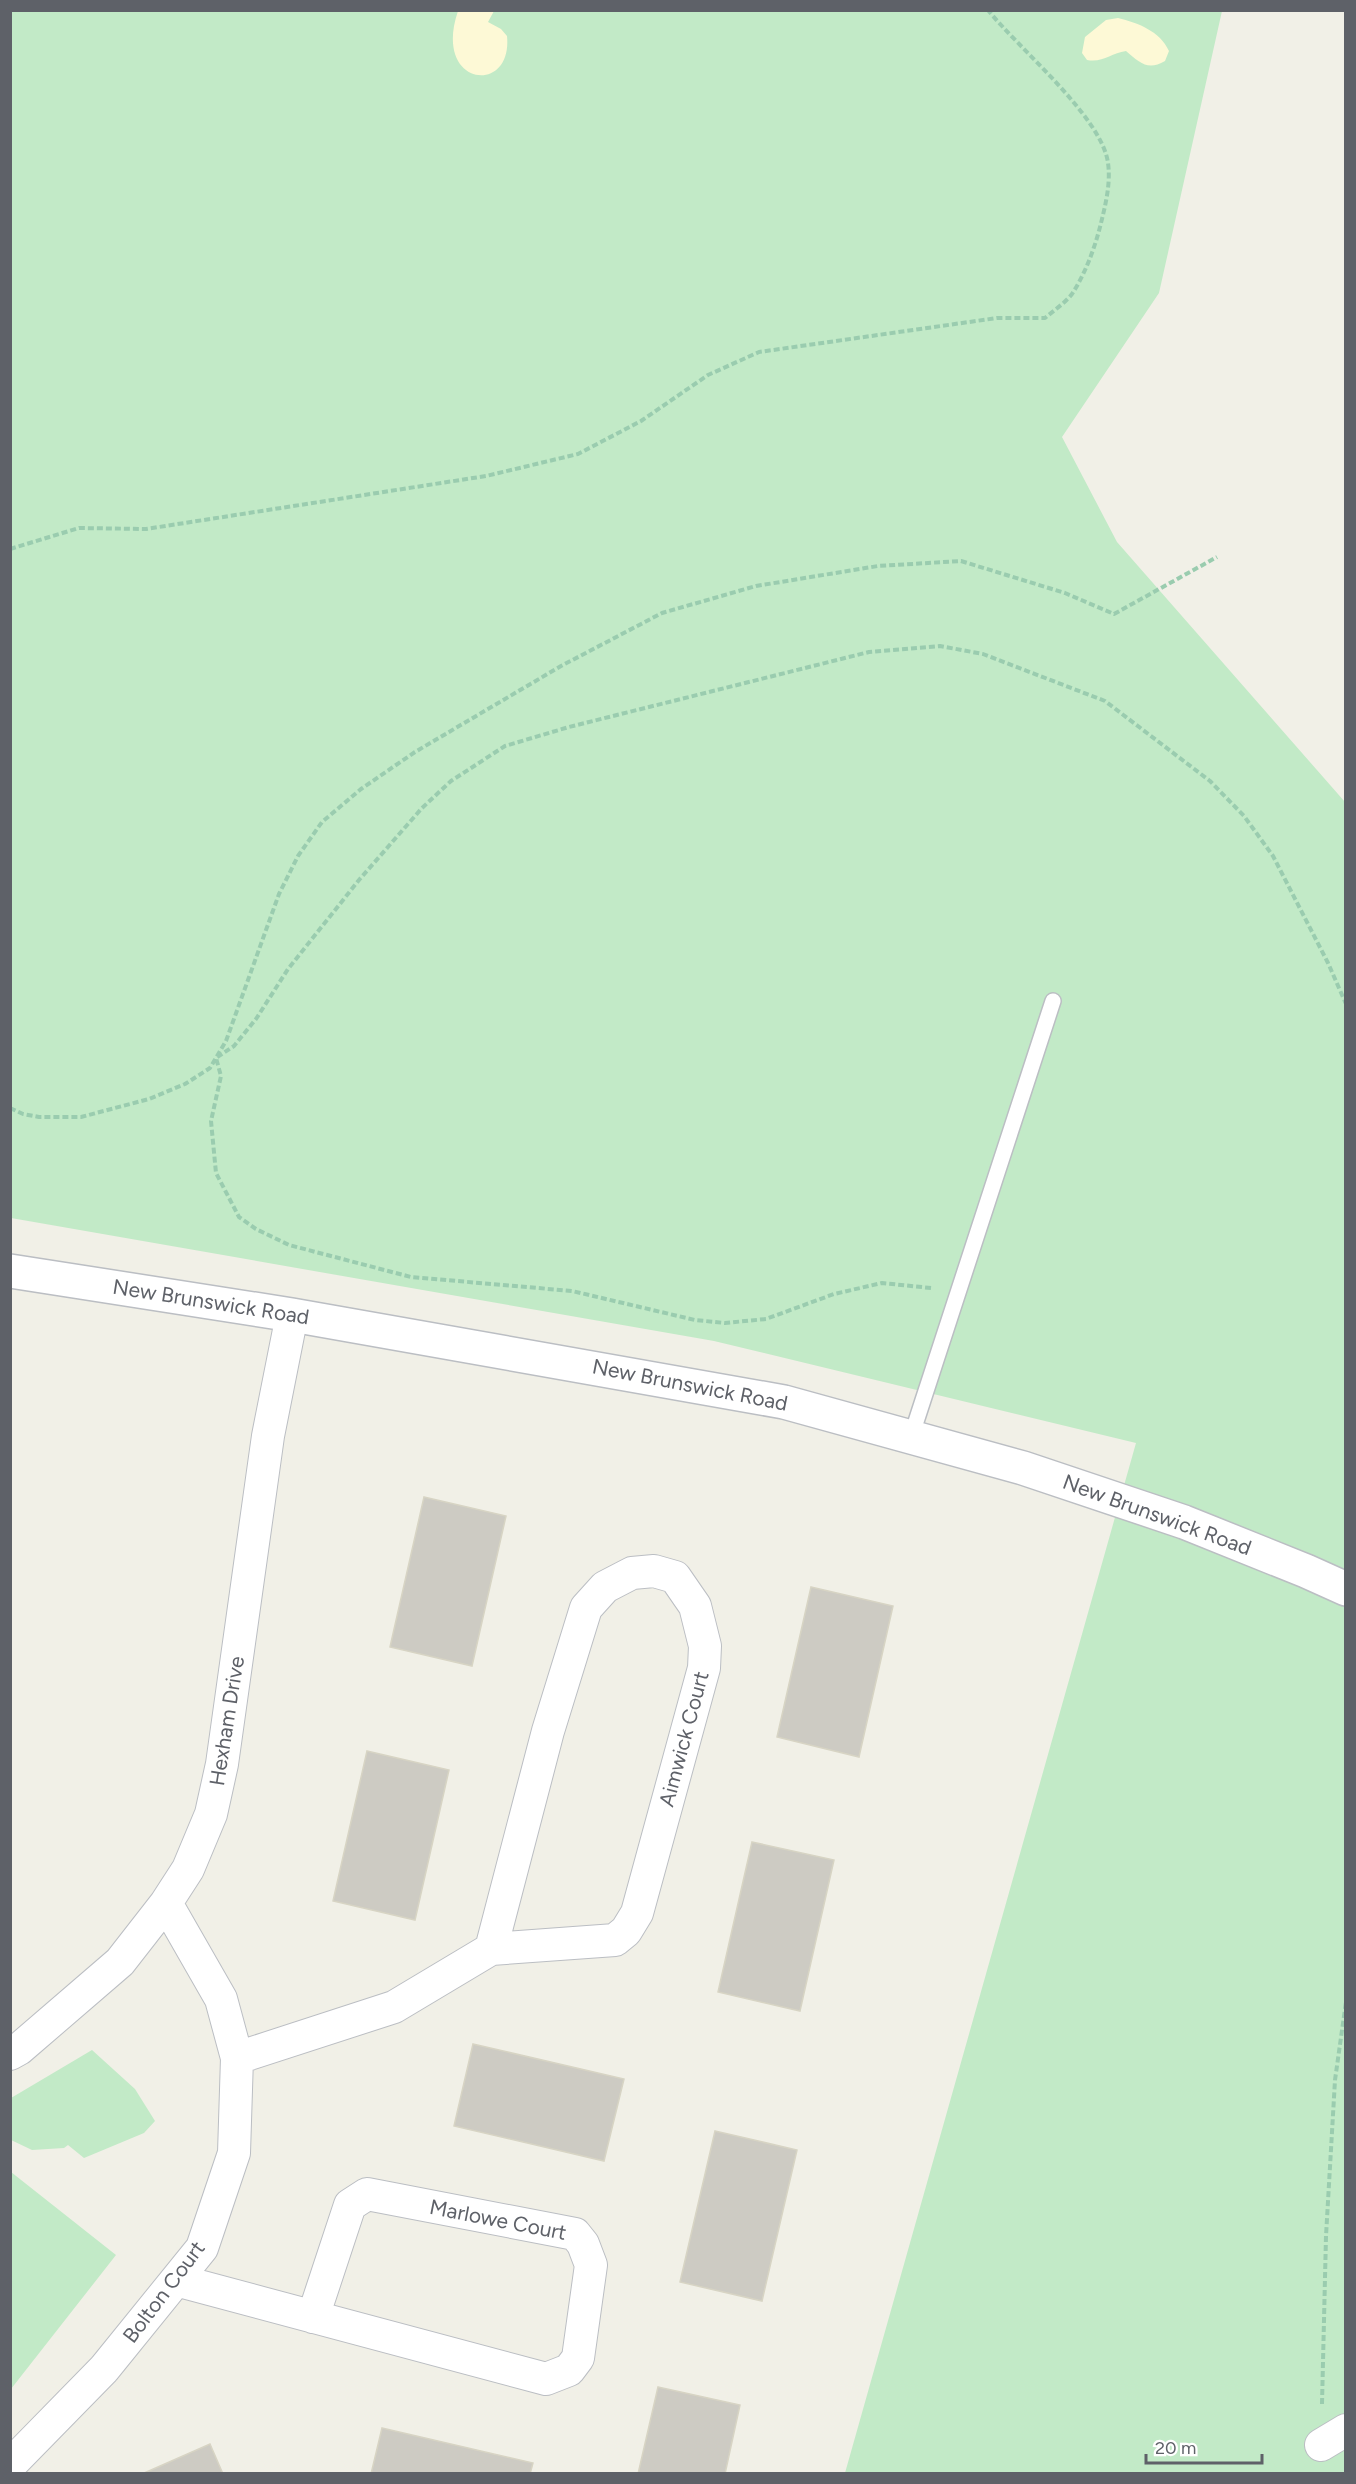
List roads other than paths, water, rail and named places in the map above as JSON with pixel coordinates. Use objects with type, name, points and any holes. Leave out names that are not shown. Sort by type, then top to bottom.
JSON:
[{"type":"street","name":"New Brunswick Road","points":[[10,1271],[292,1315],[784,1402],[1023,1468],[1184,1522],[1346,1589]]},
{"type":"street","name":"Hexham Drive","points":[[10,2054],[19,2049],[120,1962],[166,1903],[188,1869],[211,1814],[222,1764],[268,1436],[292,1315]]},
{"type":"street","name":"Aimwick Court","points":[[237,2058],[394,2007],[491,1949],[615,1940],[626,1931],[637,1913],[704,1668],[705,1646],[695,1606],[675,1577],[654,1571],[632,1573],[605,1587],[586,1608],[548,1731],[491,1949]]},
{"type":"street","name":"Bolton Court","points":[[20,2464],[104,2369],[202,2248],[234,2154],[237,2058],[221,1999],[166,1903]]},
{"type":"street","name":"Marlowe Court","points":[[176,2280],[313,2317],[546,2379],[569,2370],[578,2358],[591,2265],[583,2244],[575,2234],[367,2194],[350,2205],[313,2317]]},
{"type":"lane","points":[[911,1437],[1053,1001]]}]
